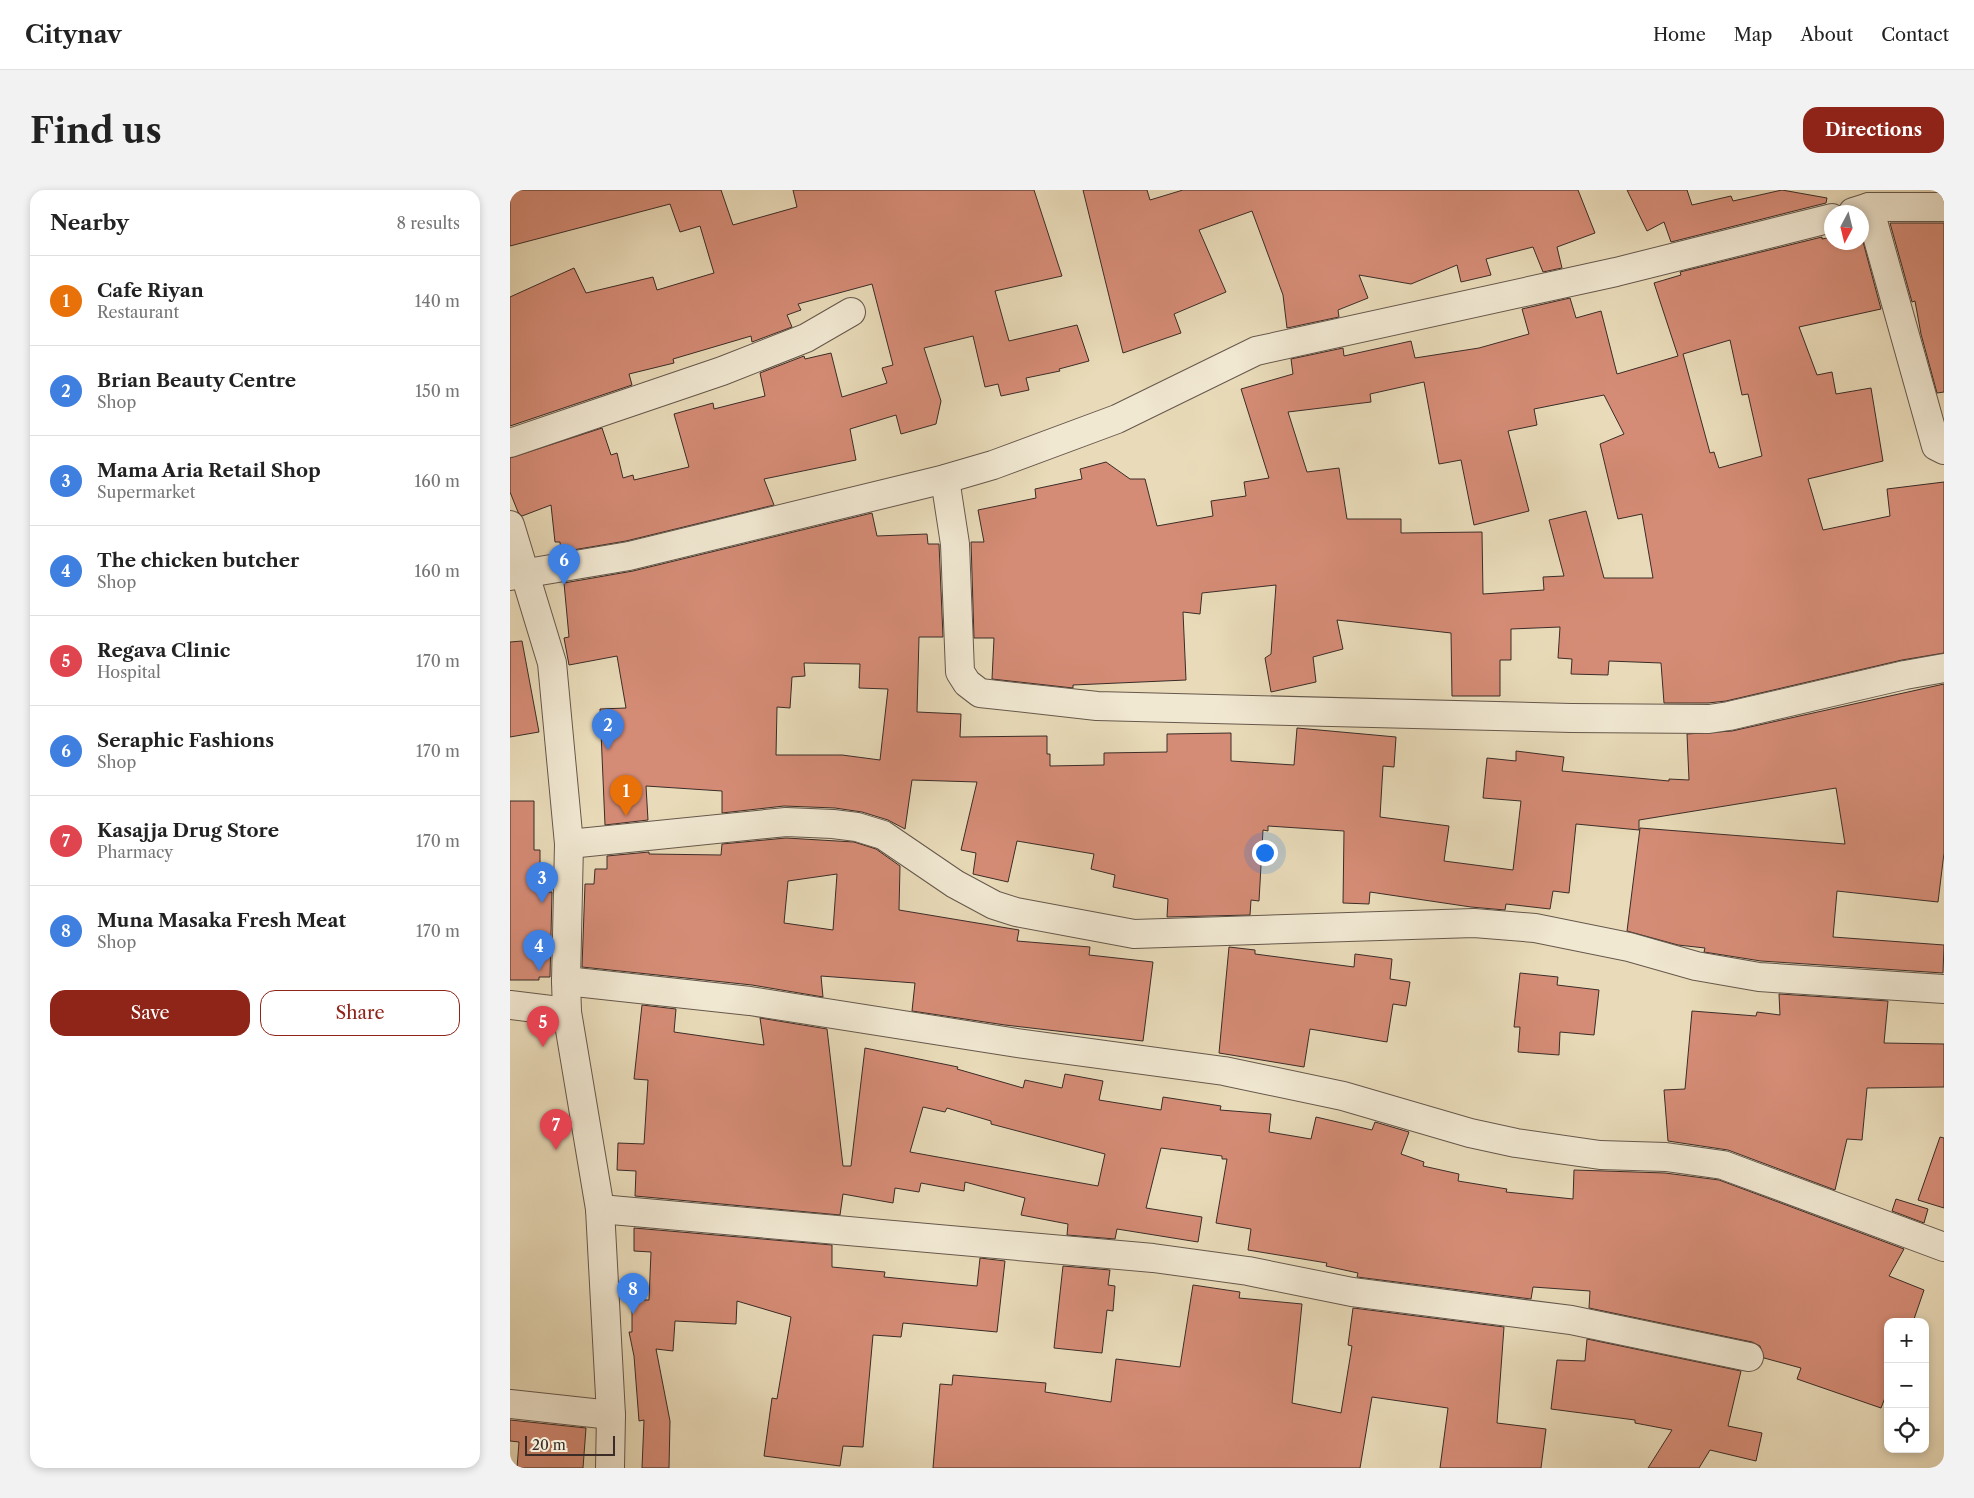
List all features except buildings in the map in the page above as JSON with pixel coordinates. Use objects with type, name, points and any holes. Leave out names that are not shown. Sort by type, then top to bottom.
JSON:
[{"type":"street","points":[[1869,210],[1944,207]]},
{"type":"street","points":[[517,574],[629,556],[945,479],[993,465],[1116,419],[1256,350],[1616,272],[1824,220]]},
{"type":"street","points":[[1869,235],[1936,446],[1944,450]]},
{"type":"street","points":[[510,443],[722,371],[806,338],[851,312]]},
{"type":"street","points":[[945,479],[955,544],[960,672],[967,683],[980,693],[1097,706],[1571,718],[1709,719],[1729,716],[1905,674],[1944,668]]},
{"type":"street","points":[[510,525],[517,574],[552,663],[570,844],[566,981],[567,1012],[600,1209],[610,1415],[610,1468]]},
{"type":"street","points":[[570,844],[786,822],[833,824],[857,827],[883,835],[955,884],[994,905],[1016,912],[1134,934],[1474,923],[1535,928],[1629,948],[1696,966],[1759,977],[1944,989]]},
{"type":"street","points":[[566,981],[750,1001],[1008,1042],[1224,1071],[1343,1096],[1470,1133],[1516,1143],[1600,1155],[1666,1157],[1723,1165],[1944,1247]]},
{"type":"street","points":[[510,1005],[567,1012]]},
{"type":"street","points":[[600,1209],[1153,1258],[1248,1271],[1352,1292],[1571,1320],[1749,1357]]},
{"type":"street","points":[[510,1404],[610,1415]]},
{"type":"place","name":"Seraphic Fashions","points":[[564,585]]},
{"type":"place","name":"Brian Beauty Centre","points":[[608,750]]},
{"type":"place","name":"Cafe Riyan","points":[[626,816]]},
{"type":"place","name":"Mama Aria Retail Shop","points":[[542,903]]},
{"type":"place","name":"The chicken butcher","points":[[539,971]]},
{"type":"place","name":"Regava Clinic","points":[[543,1047]]},
{"type":"place","name":"Kasajja Drug Store","points":[[556,1150]]},
{"type":"place","name":"Muna Masaka Fresh Meat","points":[[633,1314]]}]
